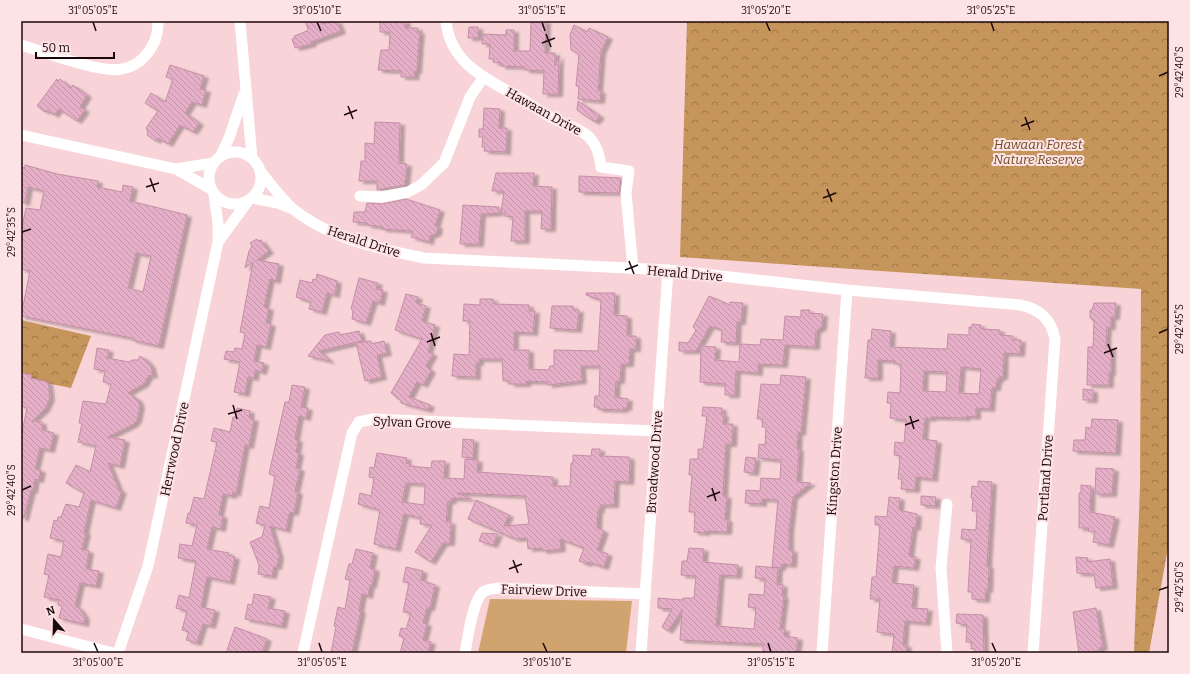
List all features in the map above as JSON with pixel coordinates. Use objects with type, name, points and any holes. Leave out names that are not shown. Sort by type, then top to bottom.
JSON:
[{"type":"street","points":[[21,45],[100,70],[124,68],[135,65],[151,49],[157,38],[158,21]]},
{"type":"street","points":[[240,21],[252,158]]},
{"type":"street","name":"Hawaan Drive","points":[[446,21],[452,46],[461,58],[483,78],[547,115],[584,133],[590,138],[596,148],[600,167],[629,171],[626,193],[633,269]]},
{"type":"street","points":[[360,196],[387,197],[408,192],[420,186],[444,163],[470,97],[483,78]]},
{"type":"street","points":[[213,191],[209,180],[210,171],[240,109],[246,85]]},
{"type":"street","points":[[21,135],[176,169],[213,191],[220,199],[234,204],[250,199],[260,187],[261,172],[252,158],[245,153],[227,153],[216,160],[176,169]]},
{"type":"street","name":"Herald Drive","points":[[261,172],[276,191],[293,208],[319,226],[338,235],[424,258],[668,270],[847,290],[1020,305],[1037,310]]},
{"type":"street","name":"Herrwood Drive","points":[[118,653],[148,566],[218,242],[218,224],[213,191]]},
{"type":"street","name":"Herald Drive","points":[[250,199],[278,203],[293,208]]},
{"type":"street","name":"Herrwood Drive","points":[[218,242],[250,199]]},
{"type":"street","name":"Broadwood Drive","points":[[641,653],[646,594],[655,431],[668,270]]},
{"type":"street","name":"Kingston Drive","points":[[822,653],[847,290]]},
{"type":"street","name":"Portland Drive","points":[[1033,653],[1055,339],[1050,322],[1037,310]]},
{"type":"street","name":"Sylvan Grove","points":[[303,653],[352,433],[359,422],[372,420],[655,431]]},
{"type":"street","points":[[947,504],[941,568],[947,653]]},
{"type":"street","name":"Fairview Drive","points":[[465,653],[477,602],[481,594],[489,590],[498,588],[646,594]]},
{"type":"street","points":[[21,629],[114,653]]},
{"type":"shaded area","points":[[490,599],[632,601],[626,653],[478,653]]},
{"type":"green space","name":"Hawaan Forest Nature Reserve","points":[[687,21],[1169,21],[1169,542],[1149,653],[1134,653],[1140,485],[1141,289],[680,257]]},
{"type":"green space","points":[[21,320],[91,336],[71,388],[21,378]]},
{"type":"building","points":[[305,21],[321,21],[322,24],[337,21],[341,31],[311,42],[312,44],[295,48],[292,39],[295,38],[294,36],[307,31],[308,29]]},
{"type":"building","points":[[380,21],[406,21],[405,28],[418,28],[417,32],[420,32],[417,71],[414,72],[415,77],[401,77],[401,71],[378,70],[381,50],[389,50],[390,32],[380,32]]},
{"type":"building","points":[[531,21],[546,21],[545,53],[555,53],[555,66],[559,56],[558,94],[543,94],[544,71],[525,70],[525,67],[501,66],[501,63],[493,62],[494,59],[489,59],[490,44],[482,44],[483,34],[506,35],[506,30],[514,30],[514,51],[530,51]]},
{"type":"building","points":[[574,25],[587,32],[589,28],[608,37],[601,52],[598,91],[601,91],[600,101],[578,99],[579,86],[576,86],[579,54],[571,50],[570,35]]},
{"type":"building","points":[[469,27],[478,27],[478,38],[468,38]]},
{"type":"building","points":[[170,65],[204,76],[200,89],[206,90],[202,105],[192,102],[185,113],[199,123],[193,132],[180,125],[168,144],[158,138],[156,141],[147,135],[148,132],[146,128],[158,111],[145,103],[151,93],[165,102],[173,79],[166,77]]},
{"type":"building","points":[[57,79],[58,81],[60,79],[71,88],[73,85],[87,95],[80,107],[85,110],[77,121],[59,109],[54,115],[47,110],[45,112],[37,106]]},
{"type":"building","points":[[578,101],[600,116],[595,122],[577,110]]},
{"type":"building","points":[[484,108],[500,109],[499,128],[507,128],[506,152],[484,151],[485,147],[482,147],[483,137],[479,137],[479,129],[483,129]]},
{"type":"building","points":[[375,122],[400,123],[399,163],[407,164],[405,185],[377,190],[377,181],[359,181],[361,161],[365,161],[365,143],[374,144]]},
{"type":"building","points":[[25,165],[57,174],[98,181],[97,187],[122,192],[123,185],[133,187],[130,201],[187,215],[159,346],[132,340],[132,338],[21,316],[30,271],[21,269],[21,232],[26,208],[40,210],[44,191],[28,187],[25,203],[21,202],[21,167],[25,168]],"holes":[[[136,253],[151,256],[143,292],[128,288]]]},
{"type":"building","points":[[496,173],[534,173],[533,186],[552,187],[551,229],[541,229],[542,211],[525,211],[525,241],[511,241],[513,217],[505,216],[505,213],[501,213],[504,191],[492,191]]},
{"type":"building","points":[[579,176],[621,178],[619,193],[579,192]]},
{"type":"building","points":[[406,199],[440,210],[435,226],[438,226],[437,233],[430,236],[429,242],[411,237],[413,231],[382,229],[382,227],[367,225],[367,223],[353,222],[354,212],[365,212],[367,203],[382,204]]},
{"type":"building","points":[[463,205],[499,207],[499,213],[481,214],[479,244],[460,244]]},
{"type":"building","points":[[257,239],[258,241],[261,240],[269,251],[257,260],[279,264],[276,281],[270,279],[264,307],[269,308],[266,323],[271,324],[266,347],[257,345],[254,361],[264,363],[262,372],[255,370],[254,378],[248,377],[245,394],[234,392],[240,362],[224,359],[226,351],[234,352],[235,348],[242,349],[245,333],[240,332],[253,262],[245,268],[249,251],[252,246],[250,243]]},
{"type":"building","points":[[317,274],[337,281],[335,295],[327,293],[322,312],[309,309],[311,302],[296,297],[300,280],[312,283],[313,279],[316,280]]},
{"type":"building","points":[[359,278],[378,283],[376,289],[383,290],[380,303],[373,301],[366,323],[352,319],[353,310],[351,309]]},
{"type":"building","points":[[586,293],[615,293],[614,315],[627,316],[627,336],[636,336],[636,349],[630,349],[629,364],[621,364],[620,381],[616,381],[615,397],[628,399],[627,408],[623,408],[623,410],[598,409],[598,407],[594,407],[595,396],[599,396],[600,366],[581,366],[582,381],[548,385],[548,382],[527,381],[526,384],[510,384],[510,381],[503,381],[502,359],[479,359],[479,363],[476,363],[476,377],[452,376],[454,354],[469,355],[470,321],[463,321],[464,304],[480,305],[480,299],[493,299],[493,304],[529,305],[529,311],[535,311],[533,333],[514,332],[514,350],[529,350],[529,369],[549,370],[550,366],[554,366],[554,350],[598,351],[601,300],[586,295]]},
{"type":"building","points":[[406,294],[418,297],[416,303],[426,306],[422,321],[435,325],[428,352],[433,354],[426,366],[431,371],[423,385],[417,382],[409,397],[430,405],[428,410],[401,403],[401,401],[391,393],[422,339],[395,330]]},
{"type":"building","points":[[709,296],[730,305],[730,302],[743,303],[741,322],[737,322],[736,343],[721,342],[722,330],[710,326],[696,351],[679,351],[679,342],[688,343],[696,330],[693,327]]},
{"type":"building","points":[[1094,303],[1116,303],[1115,317],[1111,317],[1111,327],[1107,327],[1106,347],[1111,347],[1111,373],[1109,373],[1109,385],[1087,385],[1088,347],[1093,347],[1094,321],[1090,318],[1090,310],[1092,310]]},
{"type":"building","points":[[552,306],[573,306],[573,310],[579,310],[577,330],[550,328]]},
{"type":"building","points":[[801,310],[810,310],[809,313],[823,314],[822,327],[816,331],[815,347],[785,345],[783,365],[758,364],[758,373],[736,371],[735,395],[725,395],[725,384],[700,382],[701,346],[716,347],[715,360],[739,362],[740,344],[760,345],[761,339],[783,340],[785,316],[801,317]]},
{"type":"building","points":[[972,324],[981,325],[980,328],[982,329],[1000,330],[1000,335],[1013,336],[1013,340],[1021,340],[1020,354],[1004,353],[1003,377],[999,377],[999,380],[997,380],[996,388],[992,388],[990,409],[976,408],[976,417],[925,418],[923,439],[937,441],[933,479],[916,477],[915,490],[901,489],[902,479],[898,479],[900,456],[894,455],[895,442],[904,443],[906,420],[890,418],[891,403],[887,403],[888,392],[900,393],[901,364],[894,364],[895,361],[878,360],[878,378],[865,378],[868,340],[871,340],[872,329],[891,331],[890,347],[947,349],[948,334],[969,335],[969,327],[972,327]],"holes":[[[961,367],[981,369],[979,394],[959,393]],[[924,371],[947,372],[946,392],[923,391]]]},
{"type":"building","points":[[359,331],[362,341],[319,351],[330,361],[308,356],[325,335],[339,332],[340,335]]},
{"type":"building","points":[[371,341],[371,344],[384,341],[387,353],[377,355],[382,377],[365,381],[356,343]]},
{"type":"building","points":[[97,348],[109,350],[107,358],[129,362],[132,360],[138,360],[140,356],[151,366],[153,376],[149,375],[144,384],[128,393],[138,400],[140,406],[137,420],[134,424],[108,437],[125,440],[120,466],[108,463],[119,490],[122,491],[116,508],[91,500],[82,549],[89,551],[86,569],[99,571],[96,586],[80,583],[75,606],[79,608],[85,617],[84,624],[59,618],[62,606],[58,605],[59,600],[44,597],[49,575],[44,574],[48,554],[61,557],[64,541],[50,538],[54,520],[57,521],[58,517],[61,517],[66,504],[79,507],[84,493],[66,483],[76,465],[90,472],[96,446],[78,442],[82,423],[79,423],[83,401],[106,404],[111,384],[103,382],[105,371],[94,369]]},
{"type":"building","points":[[21,373],[32,375],[31,378],[48,382],[50,398],[45,409],[32,421],[42,422],[42,430],[54,433],[50,450],[40,448],[35,469],[41,470],[39,480],[35,479],[33,491],[31,490],[24,518],[21,518],[21,437],[27,408],[21,406]]},
{"type":"building","points":[[781,375],[806,377],[801,433],[798,432],[797,449],[799,449],[797,482],[811,483],[793,497],[789,532],[789,550],[793,550],[792,565],[782,564],[781,568],[772,567],[778,500],[762,499],[762,504],[745,503],[746,490],[760,491],[761,478],[780,479],[781,460],[758,458],[759,444],[765,445],[766,427],[762,427],[763,419],[757,419],[761,384],[780,385]]},
{"type":"building","points":[[292,385],[305,387],[301,407],[308,408],[306,418],[299,416],[295,439],[298,440],[296,452],[299,453],[296,468],[300,469],[295,491],[298,492],[294,513],[291,512],[289,514],[286,530],[270,526],[279,556],[277,567],[274,566],[272,576],[258,574],[259,565],[250,542],[262,537],[265,525],[256,523],[260,506],[269,508],[275,476],[269,474],[285,402],[289,402]]},
{"type":"building","points":[[1083,389],[1093,390],[1093,400],[1083,400]]},
{"type":"building","points":[[703,407],[722,408],[721,414],[724,414],[723,424],[733,424],[732,444],[726,444],[724,476],[723,496],[727,496],[725,519],[728,520],[727,532],[694,532],[695,512],[689,512],[692,475],[689,475],[690,459],[698,459],[698,449],[703,449],[707,416],[702,416]]},
{"type":"building","points":[[237,408],[250,411],[249,418],[254,419],[249,446],[245,445],[236,494],[233,492],[232,496],[223,494],[219,515],[223,516],[221,529],[212,527],[207,549],[229,553],[228,555],[235,557],[230,582],[207,577],[201,607],[215,610],[211,626],[203,624],[197,643],[186,640],[189,632],[182,630],[187,611],[176,608],[179,595],[189,598],[196,561],[178,558],[180,544],[192,546],[197,525],[186,523],[194,497],[204,499],[217,442],[211,441],[214,428],[230,432],[233,417],[236,417]]},
{"type":"building","points":[[1092,419],[1118,420],[1116,453],[1073,451],[1074,440],[1085,440],[1086,427],[1091,428]]},
{"type":"building","points":[[463,439],[474,440],[473,458],[462,457]]},
{"type":"building","points":[[592,449],[600,449],[600,456],[629,457],[630,460],[629,482],[615,481],[614,505],[600,505],[600,510],[598,510],[597,528],[604,531],[597,550],[608,554],[604,567],[579,561],[584,548],[560,539],[561,549],[542,551],[542,548],[528,549],[527,538],[515,539],[468,519],[476,500],[509,515],[504,526],[529,524],[525,496],[458,493],[471,499],[452,498],[452,501],[448,501],[446,522],[451,522],[450,543],[443,543],[431,562],[415,552],[432,525],[420,524],[421,518],[404,514],[396,549],[374,544],[380,510],[358,504],[360,493],[371,496],[374,478],[369,477],[370,467],[374,468],[377,453],[407,458],[406,463],[410,464],[409,466],[431,468],[432,461],[445,461],[444,478],[464,479],[465,459],[478,460],[477,472],[553,477],[553,486],[570,486],[571,463],[573,463],[573,455],[591,456]],"holes":[[[406,483],[425,484],[424,505],[402,502]]]},
{"type":"building","points":[[746,457],[756,458],[754,473],[744,472]]},
{"type":"building","points":[[1096,468],[1114,469],[1112,494],[1095,494]]},
{"type":"building","points":[[978,481],[992,482],[987,566],[989,566],[988,590],[986,589],[985,600],[972,599],[972,592],[968,592],[971,540],[961,539],[962,529],[976,530],[977,511],[972,511],[973,498],[971,498],[972,486],[978,487]]},
{"type":"building","points":[[1081,485],[1091,486],[1090,512],[1115,517],[1109,545],[1093,542],[1095,532],[1088,531],[1089,528],[1079,528],[1079,493],[1081,493]]},
{"type":"building","points":[[921,496],[936,497],[935,506],[921,505]]},
{"type":"building","points":[[889,497],[900,498],[899,510],[917,514],[916,528],[913,527],[909,556],[916,557],[914,568],[894,566],[892,583],[914,585],[912,608],[928,609],[926,623],[905,621],[903,645],[907,645],[906,653],[892,653],[894,634],[877,632],[880,599],[870,599],[872,577],[876,577],[880,525],[875,525],[875,516],[887,517]]},
{"type":"building","points":[[482,533],[498,534],[493,545],[479,541]]},
{"type":"building","points":[[689,548],[704,549],[703,562],[738,565],[737,576],[720,575],[716,626],[754,629],[756,608],[748,607],[749,594],[764,595],[765,579],[755,578],[756,566],[778,568],[777,584],[783,585],[782,596],[784,596],[780,629],[785,629],[784,636],[798,638],[796,653],[763,653],[763,644],[680,640],[682,610],[668,631],[662,627],[672,609],[658,608],[658,598],[683,600],[683,598],[694,598],[696,576],[681,575],[682,561],[687,561]]},
{"type":"building","points":[[356,549],[373,553],[370,568],[375,569],[372,585],[370,585],[368,596],[362,594],[359,611],[361,611],[352,653],[331,653],[338,607],[345,609],[350,580],[345,579],[349,564],[352,564]]},
{"type":"building","points":[[1076,557],[1088,558],[1087,562],[1110,559],[1113,586],[1096,588],[1094,574],[1077,573]]},
{"type":"building","points":[[406,567],[423,571],[421,580],[435,585],[430,608],[427,608],[423,623],[427,624],[423,640],[431,642],[428,653],[400,653],[404,638],[399,636],[401,628],[406,629],[411,613],[403,612],[409,583],[403,582]]},
{"type":"building","points":[[254,594],[271,597],[268,608],[285,611],[282,626],[245,619],[248,604],[252,605]]},
{"type":"building","points":[[1096,608],[1103,647],[1099,648],[1100,651],[1096,651],[1097,653],[1079,653],[1073,612]]},
{"type":"building","points":[[957,614],[983,615],[984,653],[975,653],[975,649],[971,649],[972,642],[966,642],[967,625],[956,623]]},
{"type":"building","points":[[235,627],[267,639],[262,653],[226,653]]}]
